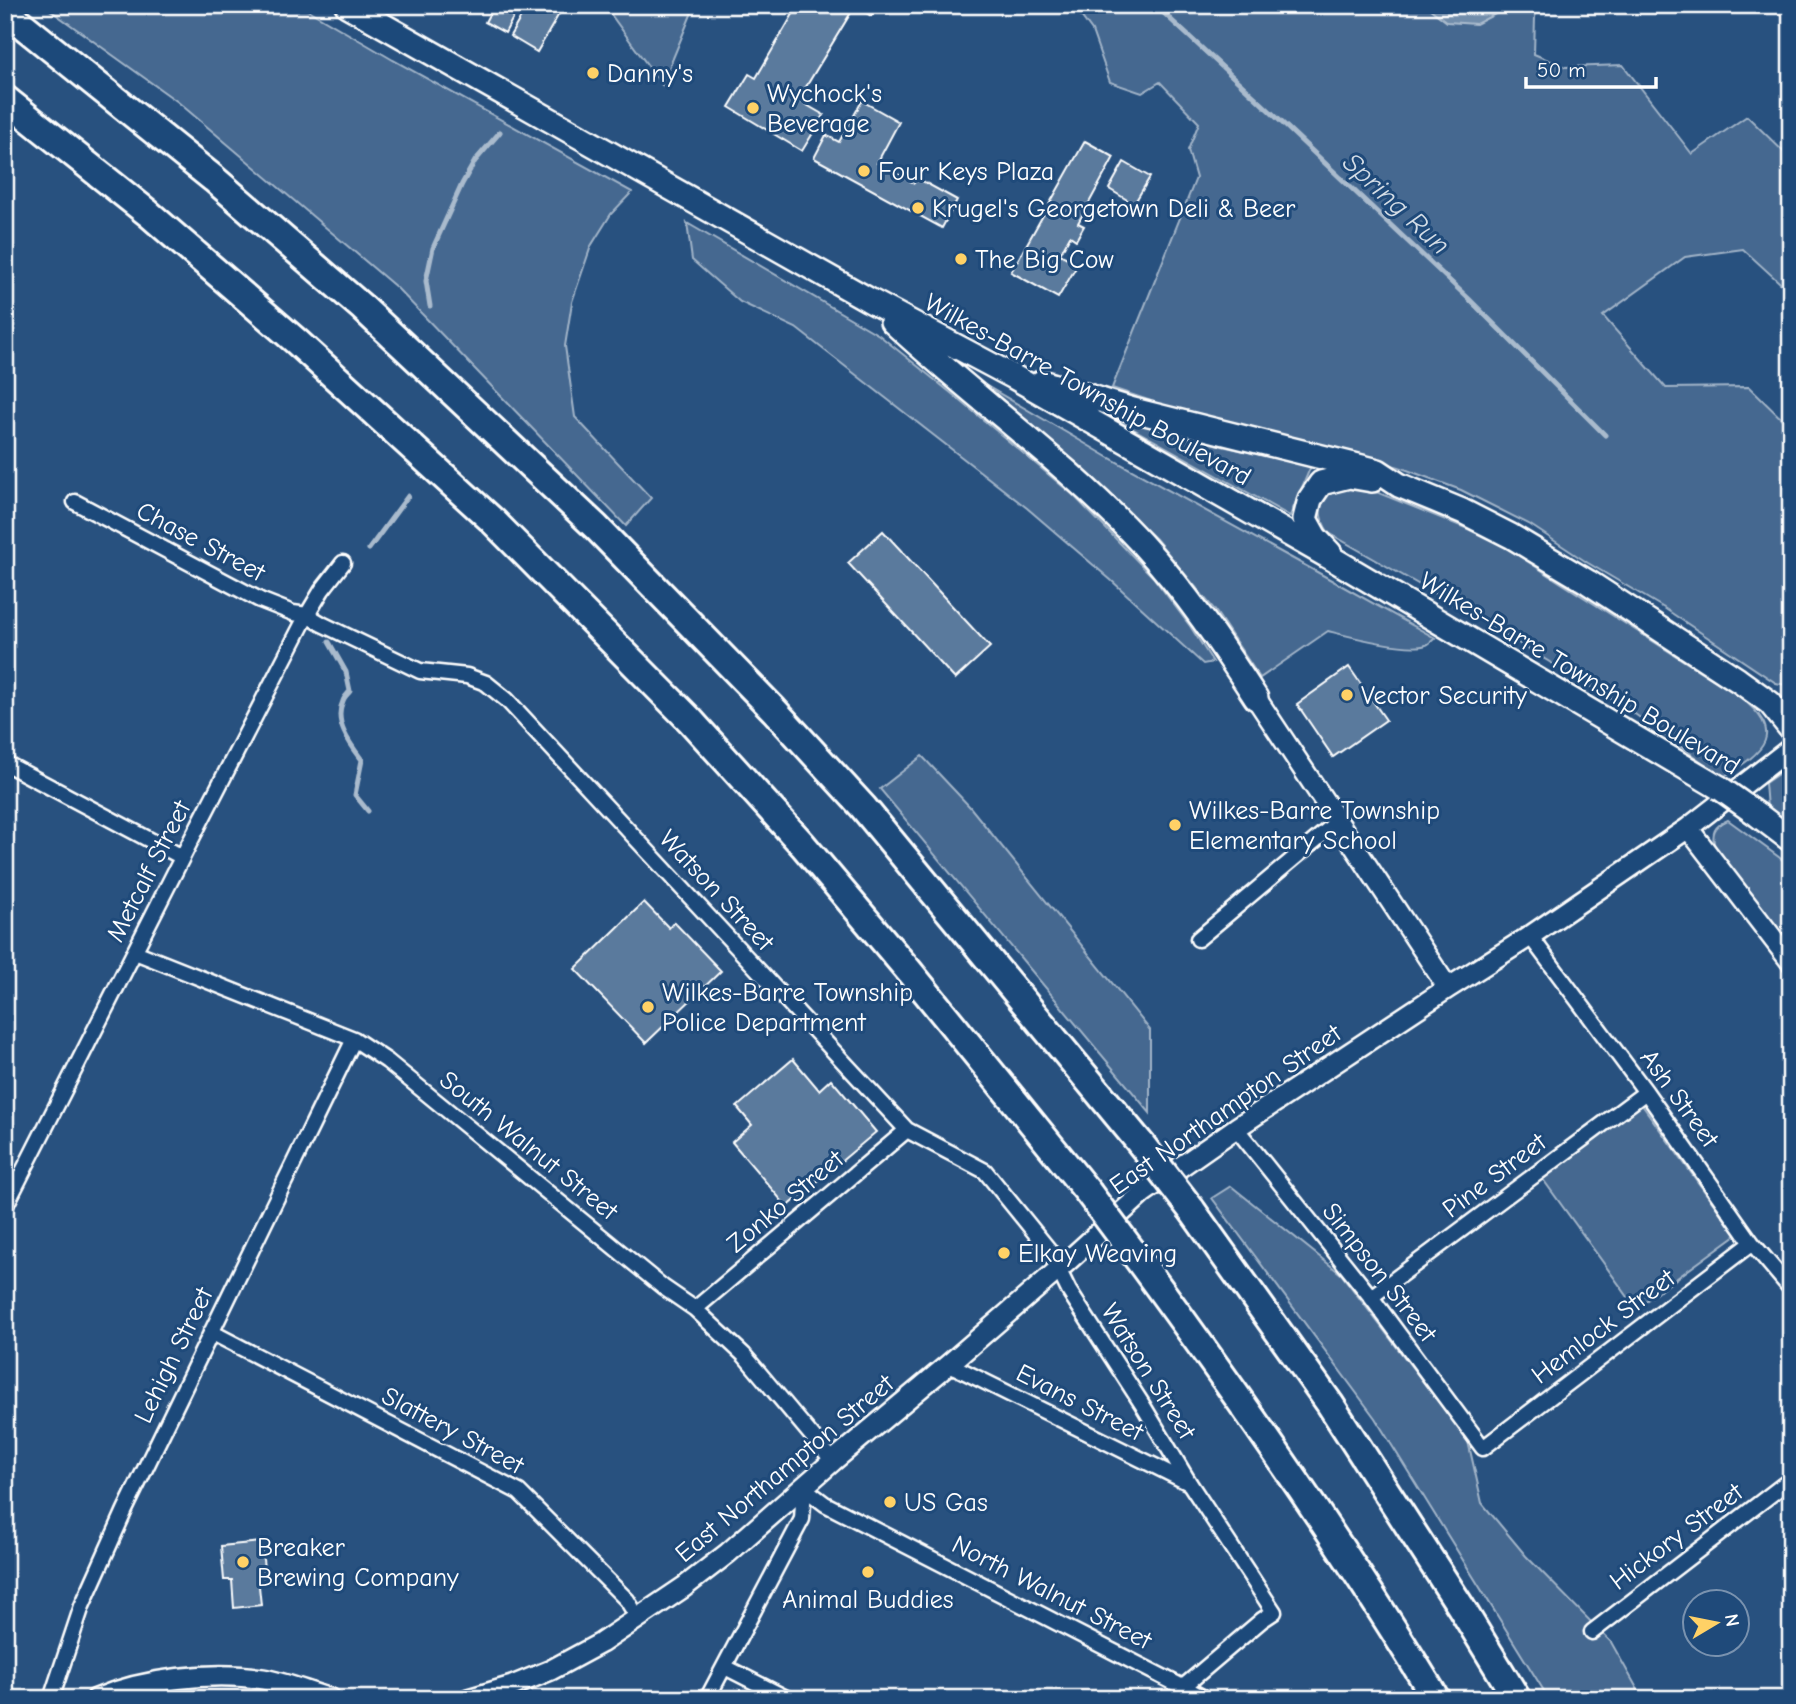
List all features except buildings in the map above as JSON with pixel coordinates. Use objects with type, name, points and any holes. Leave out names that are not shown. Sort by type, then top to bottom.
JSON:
[{"type":"highway","points":[[5,11],[214,179],[363,308],[596,527],[774,710],[863,807],[1191,1209],[1330,1405],[1461,1607],[1517,1699]]},
{"type":"highway","points":[[5,99],[178,239],[297,342],[494,521],[690,720],[803,845],[1088,1192],[1135,1255],[1220,1370],[1402,1642],[1436,1699]]},
{"type":"main road","name":"Wilkes-Barre Township Boulevard","points":[[348,5],[869,300],[1014,377],[1338,562],[1720,788],[1791,840]]},
{"type":"main road","points":[[869,300],[933,359],[1105,507],[1178,587],[1214,632],[1448,988]]},
{"type":"main road","points":[[1014,377],[1041,382],[1133,410],[1378,471],[1399,485],[1462,511],[1511,536],[1588,582],[1770,703],[1791,729]]},
{"type":"main road","points":[[1338,562],[1315,537],[1305,519],[1310,499],[1321,484],[1349,476],[1399,485]]},
{"type":"main road","name":"East Northampton Street","points":[[468,1699],[512,1686],[551,1670],[601,1643],[684,1587],[717,1562],[949,1364],[1143,1193],[1236,1128],[1530,936],[1688,828],[1791,748]]},
{"type":"main road","points":[[1688,828],[1791,962]]},
{"type":"main road","points":[[96,1699],[174,1679],[226,1676],[264,1680],[331,1699]]},
{"type":"street","name":"Chase Street","points":[[75,502],[260,600],[307,615]]},
{"type":"street","name":"Metcalf Street","points":[[5,1207],[307,615],[343,563]]},
{"type":"street","name":"Watson Street","points":[[307,615],[420,671],[467,676],[486,683],[507,700],[907,1130],[985,1171],[1049,1250],[1069,1291],[1274,1612],[1180,1693]]},
{"type":"street","points":[[5,763],[182,857]]},
{"type":"street","points":[[1198,939],[1337,822]]},
{"type":"street","name":"Ash Street","points":[[1530,936],[1646,1092],[1752,1243],[1791,1289]]},
{"type":"street","name":"South Walnut Street","points":[[135,951],[354,1039],[387,1061],[663,1287],[695,1309],[744,1355],[833,1461]]},
{"type":"street","name":"Lehigh Street","points":[[51,1699],[82,1606],[125,1510],[354,1039]]},
{"type":"street","name":"Pine Street","points":[[1371,1297],[1646,1092]]},
{"type":"street","name":"Simpson Street","points":[[1236,1128],[1371,1297],[1483,1448]]},
{"type":"street","name":"Zonko Street","points":[[695,1309],[907,1130]]},
{"type":"street","name":"Hemlock Street","points":[[1483,1448],[1752,1243]]},
{"type":"street","name":"Slattery Street","points":[[211,1332],[519,1492],[627,1600],[638,1618]]},
{"type":"street","name":"Evans Street","points":[[949,1364],[1190,1484]]},
{"type":"street","name":"Hickory Street","points":[[1592,1632],[1791,1479]]},
{"type":"street","points":[[707,1699],[802,1519],[804,1488]]},
{"type":"street","name":"North Walnut Street","points":[[804,1488],[825,1504],[934,1558],[1180,1693],[1206,1699]]},
{"type":"street","points":[[724,1667],[788,1699]]},
{"type":"shaded area","points":[[43,5],[299,5],[632,192],[611,214],[591,246],[572,302],[565,346],[575,417],[651,498],[626,526],[397,288],[178,102]]},
{"type":"shaded area","points":[[604,5],[695,5],[662,85]]},
{"type":"shaded area","points":[[1073,5],[1538,5],[1534,54],[1565,67],[1623,65],[1692,154],[1747,116],[1791,159],[1791,293],[1743,249],[1685,257],[1603,316],[1666,388],[1749,387],[1791,428],[1791,686],[1776,683],[1664,608],[1529,524],[1461,490],[1399,467],[1187,413],[1112,388],[1196,178],[1188,150],[1199,123],[1160,82],[1142,93],[1110,82],[1092,31]]},
{"type":"shaded area","points":[[1425,5],[1502,5],[1501,11],[1476,24],[1447,22]]},
{"type":"shaded area","points":[[687,223],[879,335],[956,397],[1073,495],[1153,577],[1213,662],[1203,664],[1027,508],[796,328],[740,302],[692,260]]},
{"type":"shaded area","points":[[985,385],[1108,457],[1435,638],[1426,645],[1417,647],[1328,631],[1260,678],[1214,609],[1156,539],[1077,463]]},
{"type":"shaded area","points":[[1094,407],[1222,446],[1311,466],[1290,516]]},
{"type":"shaded area","points":[[1340,486],[1364,487],[1505,547],[1739,696],[1763,721],[1765,741],[1750,759],[1723,777],[1632,712],[1472,615],[1329,533],[1322,519],[1321,506],[1327,496]]},
{"type":"shaded area","points":[[922,756],[970,807],[1150,1030],[1150,1113],[880,789]]},
{"type":"shaded area","points":[[1781,772],[1791,774],[1791,824],[1767,808],[1765,783]]},
{"type":"shaded area","points":[[1728,820],[1791,866],[1791,949],[1715,847],[1715,830]]},
{"type":"shaded area","points":[[1642,1105],[1736,1235],[1636,1308],[1542,1178]]},
{"type":"shaded area","points":[[1231,1186],[1341,1274],[1468,1441],[1482,1503],[1526,1556],[1611,1642],[1643,1699],[1549,1699],[1375,1418],[1212,1198]]},
{"type":"waterway","name":"Spring Run","points":[[1155,5],[1469,299],[1605,435]]},
{"type":"waterway","points":[[430,306],[426,281],[433,248],[475,161],[500,132]]},
{"type":"waterway","points":[[369,549],[408,496]]},
{"type":"waterway","points":[[329,642],[346,672],[350,691],[340,709],[341,725],[362,760],[355,795],[368,811]]},
{"type":"place","name":"Danny's","points":[[593,73]]},
{"type":"place","name":"Wychock's Beverage","points":[[753,108]]},
{"type":"place","name":"Four Keys Plaza","points":[[864,171]]},
{"type":"place","name":"Krugel's Georgetown Deli & Beer","points":[[918,208]]},
{"type":"place","name":"The Big Cow","points":[[961,259]]},
{"type":"place","name":"Vector Security","points":[[1347,695]]},
{"type":"place","name":"Wilkes-Barre Township Elementary School","points":[[1175,825]]},
{"type":"place","name":"Wilkes-Barre Township Police Department","points":[[648,1007]]},
{"type":"place","name":"Elkay Weaving","points":[[1004,1253]]},
{"type":"place","name":"US Gas","points":[[890,1502]]},
{"type":"place","name":"Breaker Brewing Company","points":[[243,1562]]},
{"type":"place","name":"Animal Buddies","points":[[868,1572]]}]
